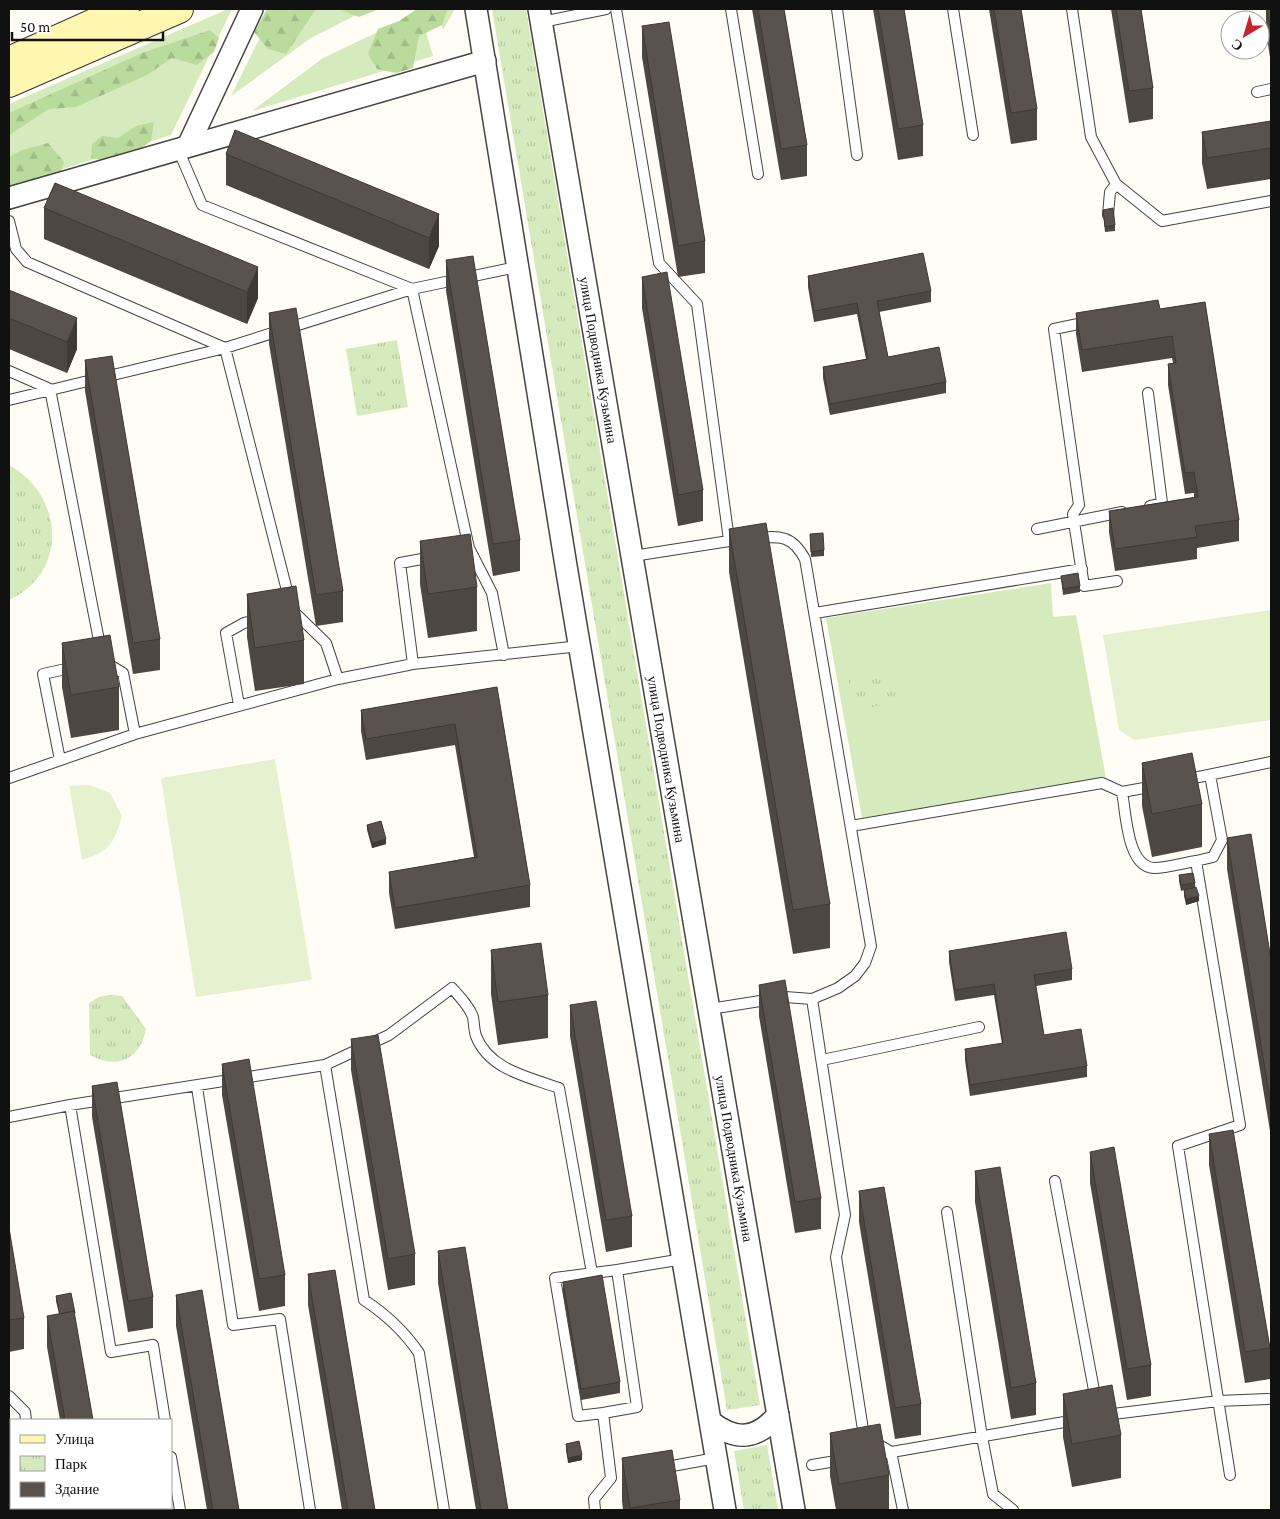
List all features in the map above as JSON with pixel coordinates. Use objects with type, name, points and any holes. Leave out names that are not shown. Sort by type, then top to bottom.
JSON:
[{"type":"main road","points":[[9,61],[125,9]]},
{"type":"main road","points":[[9,83],[179,9]]},
{"type":"street","points":[[183,148],[252,9]]},
{"type":"street","points":[[476,9],[517,267],[725,1510]]},
{"type":"street","name":"улица Подводника Кузьмина","points":[[540,16],[794,1510]]},
{"type":"street","points":[[9,198],[485,61]]},
{"type":"street","points":[[711,1422],[724,1432],[739,1436],[754,1434],[768,1427],[778,1414]]},
{"type":"lane","points":[[540,16],[606,9]]},
{"type":"lane","points":[[616,9],[659,263],[697,304],[729,540]]},
{"type":"lane","points":[[731,9],[758,174]]},
{"type":"lane","points":[[837,9],[857,156]]},
{"type":"lane","points":[[953,9],[973,135]]},
{"type":"lane","points":[[1072,9],[1091,137],[1116,184],[1162,221],[1271,201]]},
{"type":"lane","points":[[1257,92],[1271,89]]},
{"type":"lane","points":[[183,148],[202,205],[412,289]]},
{"type":"lane","points":[[1108,215],[1110,192],[1116,184]]},
{"type":"lane","points":[[9,220],[16,249],[27,262],[225,348]]},
{"type":"lane","points":[[9,400],[225,348],[412,289],[517,267]]},
{"type":"lane","points":[[412,289],[465,551],[492,593],[504,655]]},
{"type":"lane","points":[[1083,323],[1054,329],[1079,505],[1073,514],[1074,522],[1084,586],[1117,581]]},
{"type":"lane","points":[[225,348],[282,612],[326,644],[338,680]]},
{"type":"lane","points":[[9,371],[50,389]]},
{"type":"lane","points":[[50,389],[94,663]]},
{"type":"lane","points":[[1037,529],[1162,503],[1148,394]]},
{"type":"lane","points":[[633,556],[729,540],[776,537],[790,540],[799,548],[805,559],[815,613],[871,946],[865,963],[855,976],[838,988],[812,999],[786,996],[710,1009]]},
{"type":"lane","points":[[413,664],[400,563],[443,555]]},
{"type":"lane","points":[[815,613],[1082,569]]},
{"type":"lane","points":[[239,705],[226,633],[244,623],[282,612]]},
{"type":"lane","points":[[9,778],[135,734],[338,680],[413,664],[580,646]]},
{"type":"lane","points":[[60,760],[43,674],[94,663],[123,673],[135,734]]},
{"type":"lane","points":[[851,826],[1102,783],[1122,792],[1271,762]]},
{"type":"lane","points":[[1122,792],[1133,854],[1141,864],[1153,868],[1196,860],[1213,856],[1222,840],[1210,775]]},
{"type":"lane","points":[[1196,860],[1240,1125],[1178,1146],[1230,1475]]},
{"type":"lane","points":[[9,1117],[70,1105],[197,1087],[325,1065],[389,1035],[452,988],[464,1001],[472,1016],[476,1036],[498,1066],[559,1088],[592,1273]]},
{"type":"lane","points":[[812,999],[845,1215],[836,1257],[864,1436],[891,1452],[903,1510]]},
{"type":"lane","points":[[822,1060],[979,1027]]},
{"type":"lane","points":[[325,1065],[364,1300],[385,1314],[405,1333],[419,1353],[444,1510]]},
{"type":"lane","points":[[197,1087],[232,1325],[280,1318],[310,1510]]},
{"type":"lane","points":[[70,1105],[111,1352],[153,1345],[165,1419]]},
{"type":"lane","points":[[1055,1181],[1099,1416]]},
{"type":"lane","points":[[947,1212],[982,1437],[993,1494],[1013,1510]]},
{"type":"lane","points":[[617,1270],[637,1407],[578,1416],[555,1278],[682,1259]]},
{"type":"lane","points":[[9,1396],[25,1412],[26,1419]]},
{"type":"lane","points":[[874,1455],[1099,1416],[1218,1401],[1268,1399]]},
{"type":"lane","points":[[595,1510],[594,1499],[616,1477],[603,1413]]},
{"type":"lane","points":[[648,1471],[716,1458]]},
{"type":"lane","points":[[812,1465],[856,1458]]},
{"type":"lane","points":[[172,1463],[180,1510]]},
{"type":"green space","points":[[228,9],[232,9],[171,135],[9,186],[9,104]]},
{"type":"green space","points":[[267,9],[316,9],[286,54],[268,49],[254,32]]},
{"type":"green space","points":[[274,9],[368,9],[311,38],[231,96]]},
{"type":"green space","points":[[328,9],[379,9],[359,17],[341,10]]},
{"type":"green space","points":[[417,9],[448,9],[442,25],[419,36],[413,68],[396,73],[377,69],[368,54],[378,29],[399,21]]},
{"type":"green space","points":[[436,9],[455,9],[443,30]]},
{"type":"green space","points":[[492,9],[526,9],[760,1405],[727,1410]]},
{"type":"green space","points":[[420,12],[433,56],[252,111],[323,58]]},
{"type":"green space","points":[[210,30],[219,38],[214,52],[197,65],[172,58],[147,75],[76,107],[49,109],[9,135],[9,113],[142,53]]},
{"type":"green space","points":[[154,122],[151,141],[121,164],[91,158],[92,144],[102,136],[118,138],[136,126]]},
{"type":"green space","points":[[48,143],[64,162],[57,183],[9,191],[9,157],[22,150]]},
{"type":"green space","points":[[397,340],[408,407],[357,416],[346,349]]},
{"type":"green space","points":[[9,465],[27,478],[41,495],[49,514],[52,534],[50,553],[42,572],[28,588],[9,600]]},
{"type":"green space","points":[[1051,583],[1053,617],[1076,615],[1106,778],[862,818],[826,618]]},
{"type":"green space","points":[[1271,610],[1271,720],[1134,740],[1119,730],[1103,635]]},
{"type":"green space","points":[[895,672],[899,703],[852,710],[848,678]]},
{"type":"green space","points":[[275,759],[312,980],[196,997],[161,778]]},
{"type":"green space","points":[[90,785],[110,793],[122,816],[110,845],[105,850],[82,860],[69,786]]},
{"type":"green space","points":[[110,995],[122,996],[146,1029],[139,1048],[133,1055],[118,1062],[109,1062],[90,1055],[89,1003],[99,997]]},
{"type":"green space","points":[[767,1445],[778,1510],[744,1510],[734,1451]]},
{"type":"building","points":[[758,9],[784,9],[807,145],[781,149]]},
{"type":"building","points":[[878,9],[904,9],[923,125],[898,129]]},
{"type":"building","points":[[994,9],[1021,9],[1037,109],[1011,113]]},
{"type":"building","points":[[1116,9],[1141,9],[1153,88],[1129,91]]},
{"type":"building","points":[[1271,9],[1271,25],[1270,10],[1267,10]]},
{"type":"building","points":[[669,22],[705,241],[678,246],[642,26]]},
{"type":"building","points":[[1271,121],[1271,148],[1207,158],[1202,132]]},
{"type":"building","points":[[235,130],[439,214],[429,238],[226,154]]},
{"type":"building","points":[[55,183],[258,267],[247,292],[44,208]]},
{"type":"building","points":[[1113,208],[1115,225],[1105,227],[1103,210]]},
{"type":"building","points":[[923,253],[931,291],[877,301],[888,357],[939,347],[946,382],[830,404],[823,367],[868,359],[857,303],[814,311],[808,276]]},
{"type":"building","points":[[473,256],[520,540],[493,544],[446,260]]},
{"type":"building","points":[[667,272],[703,490],[678,495],[642,277]]},
{"type":"building","points":[[9,290],[77,318],[67,342],[9,318]]},
{"type":"building","points":[[1158,300],[1160,309],[1205,302],[1239,520],[1195,526],[1197,537],[1115,549],[1109,511],[1198,497],[1194,472],[1185,473],[1168,364],[1176,363],[1172,336],[1082,350],[1076,313]]},
{"type":"building","points":[[296,308],[343,591],[316,595],[269,313]]},
{"type":"building","points":[[112,356],[160,639],[133,643],[85,360]]},
{"type":"building","points":[[766,523],[830,904],[793,910],[729,529]]},
{"type":"building","points":[[823,533],[824,550],[811,552],[810,534]]},
{"type":"building","points":[[470,534],[477,587],[428,594],[420,541]]},
{"type":"building","points":[[1078,573],[1080,586],[1063,589],[1061,576]]},
{"type":"building","points":[[296,586],[304,640],[255,648],[247,594]]},
{"type":"building","points":[[110,635],[119,687],[71,695],[62,643]]},
{"type":"building","points":[[497,687],[530,885],[395,908],[389,872],[477,857],[455,724],[366,739],[361,710]]},
{"type":"building","points":[[1192,753],[1202,804],[1152,814],[1142,763]]},
{"type":"building","points":[[381,821],[386,839],[372,843],[367,825]]},
{"type":"building","points":[[1251,834],[1271,960],[1271,1106],[1227,838]]},
{"type":"building","points":[[1193,873],[1195,883],[1181,885],[1179,875]]},
{"type":"building","points":[[1196,887],[1199,896],[1186,899],[1184,890]]},
{"type":"building","points":[[1066,932],[1072,969],[1034,975],[1044,1035],[1081,1029],[1087,1066],[970,1085],[965,1049],[1003,1043],[994,984],[955,990],[949,951]]},
{"type":"building","points":[[541,943],[548,995],[498,1002],[491,950]]},
{"type":"building","points":[[785,980],[821,1198],[795,1202],[759,985]]},
{"type":"building","points":[[596,1001],[632,1216],[606,1220],[570,1005]]},
{"type":"building","points":[[378,1035],[415,1254],[388,1259],[351,1039]]},
{"type":"building","points":[[249,1059],[285,1275],[259,1279],[222,1064]]},
{"type":"building","points":[[117,1082],[153,1297],[128,1301],[92,1086]]},
{"type":"building","points":[[1233,1130],[1270,1348],[1245,1352],[1209,1134]]},
{"type":"building","points":[[1114,1147],[1151,1365],[1127,1369],[1090,1152]]},
{"type":"building","points":[[1000,1167],[1036,1383],[1011,1388],[975,1171]]},
{"type":"building","points":[[884,1187],[921,1404],[895,1408],[859,1191]]},
{"type":"building","points":[[9,1228],[24,1318],[9,1320]]},
{"type":"building","points":[[465,1247],[508,1510],[481,1510],[438,1251]]},
{"type":"building","points":[[335,1270],[375,1510],[348,1510],[308,1274]]},
{"type":"building","points":[[602,1275],[620,1382],[581,1389],[563,1282]]},
{"type":"building","points":[[202,1290],[239,1510],[213,1510],[176,1295]]},
{"type":"building","points":[[71,1293],[75,1313],[74,1311],[60,1314],[56,1296]]},
{"type":"building","points":[[74,1311],[93,1419],[65,1419],[47,1316]]},
{"type":"building","points":[[1112,1385],[1121,1435],[1072,1444],[1063,1394]]},
{"type":"building","points":[[880,1424],[889,1475],[839,1484],[830,1433]]},
{"type":"building","points":[[579,1441],[582,1455],[568,1458],[566,1444]]},
{"type":"building","points":[[672,1450],[680,1500],[630,1508],[622,1458]]},
{"type":"building","points":[[108,1509],[108,1510],[80,1510]]}]
